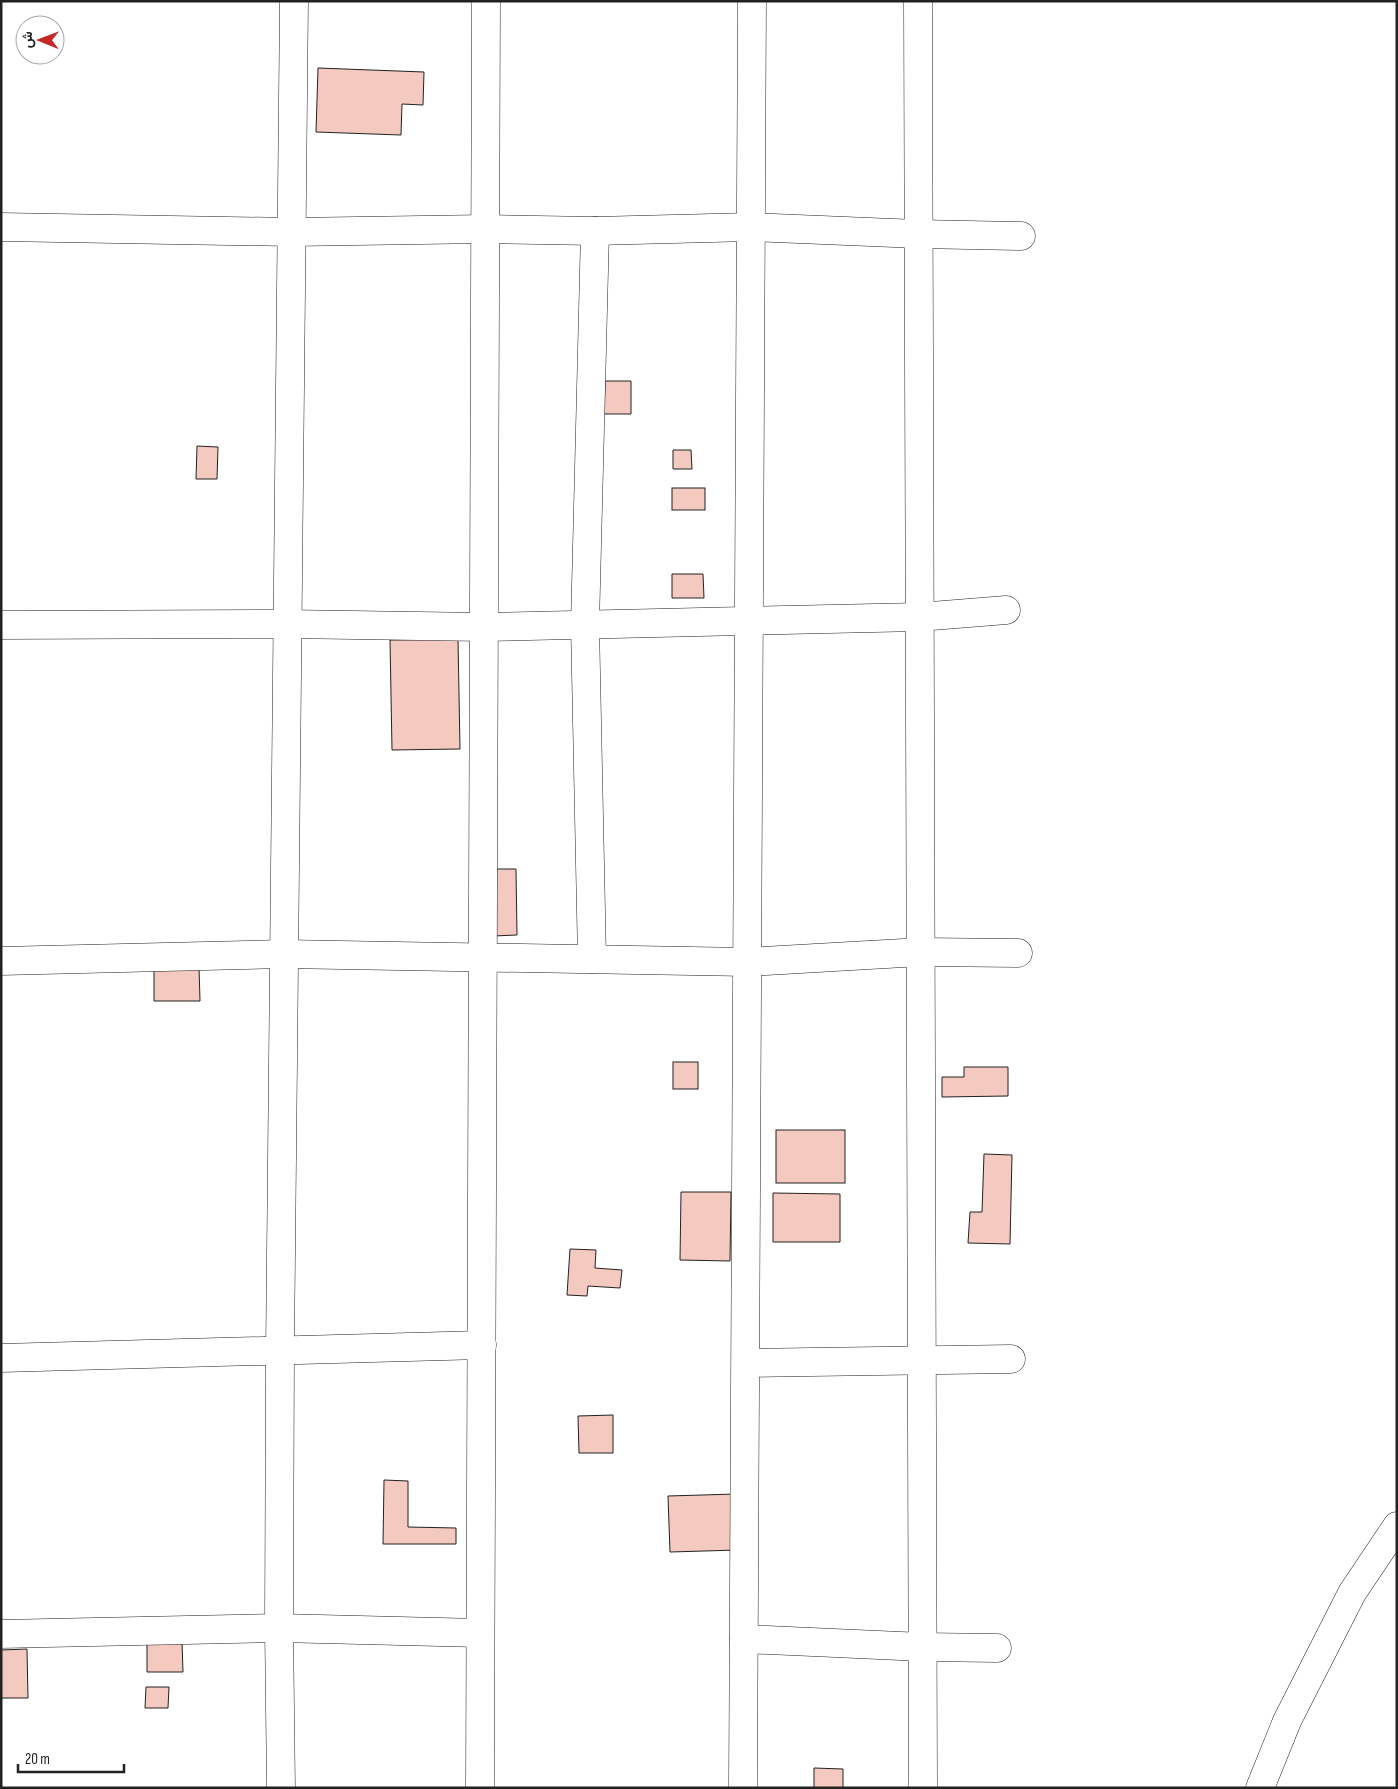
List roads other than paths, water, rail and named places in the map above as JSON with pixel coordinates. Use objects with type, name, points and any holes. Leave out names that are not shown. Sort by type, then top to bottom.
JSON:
[{"type":"street","points":[[280,1788],[280,1351],[294,1]]},
{"type":"street","points":[[480,1788],[486,1]]},
{"type":"street","points":[[743,1788],[752,1]]},
{"type":"street","points":[[918,1],[923,1788]]},
{"type":"street","points":[[1,227],[292,232],[485,229],[594,231],[751,227],[1021,236]]},
{"type":"street","points":[[592,959],[585,625],[594,231]]},
{"type":"street","points":[[1,625],[287,624],[484,627],[919,617],[1006,610]]},
{"type":"street","points":[[1,961],[284,954],[747,962],[920,952],[1018,953]]},
{"type":"street","points":[[1,1358],[482,1345]]},
{"type":"street","points":[[746,1363],[1011,1359]]},
{"type":"street","points":[[1260,1788],[1288,1721],[1352,1593],[1397,1526]]},
{"type":"street","points":[[1,1634],[279,1628],[480,1633]]},
{"type":"street","points":[[744,1639],[922,1647],[997,1648]]}]
